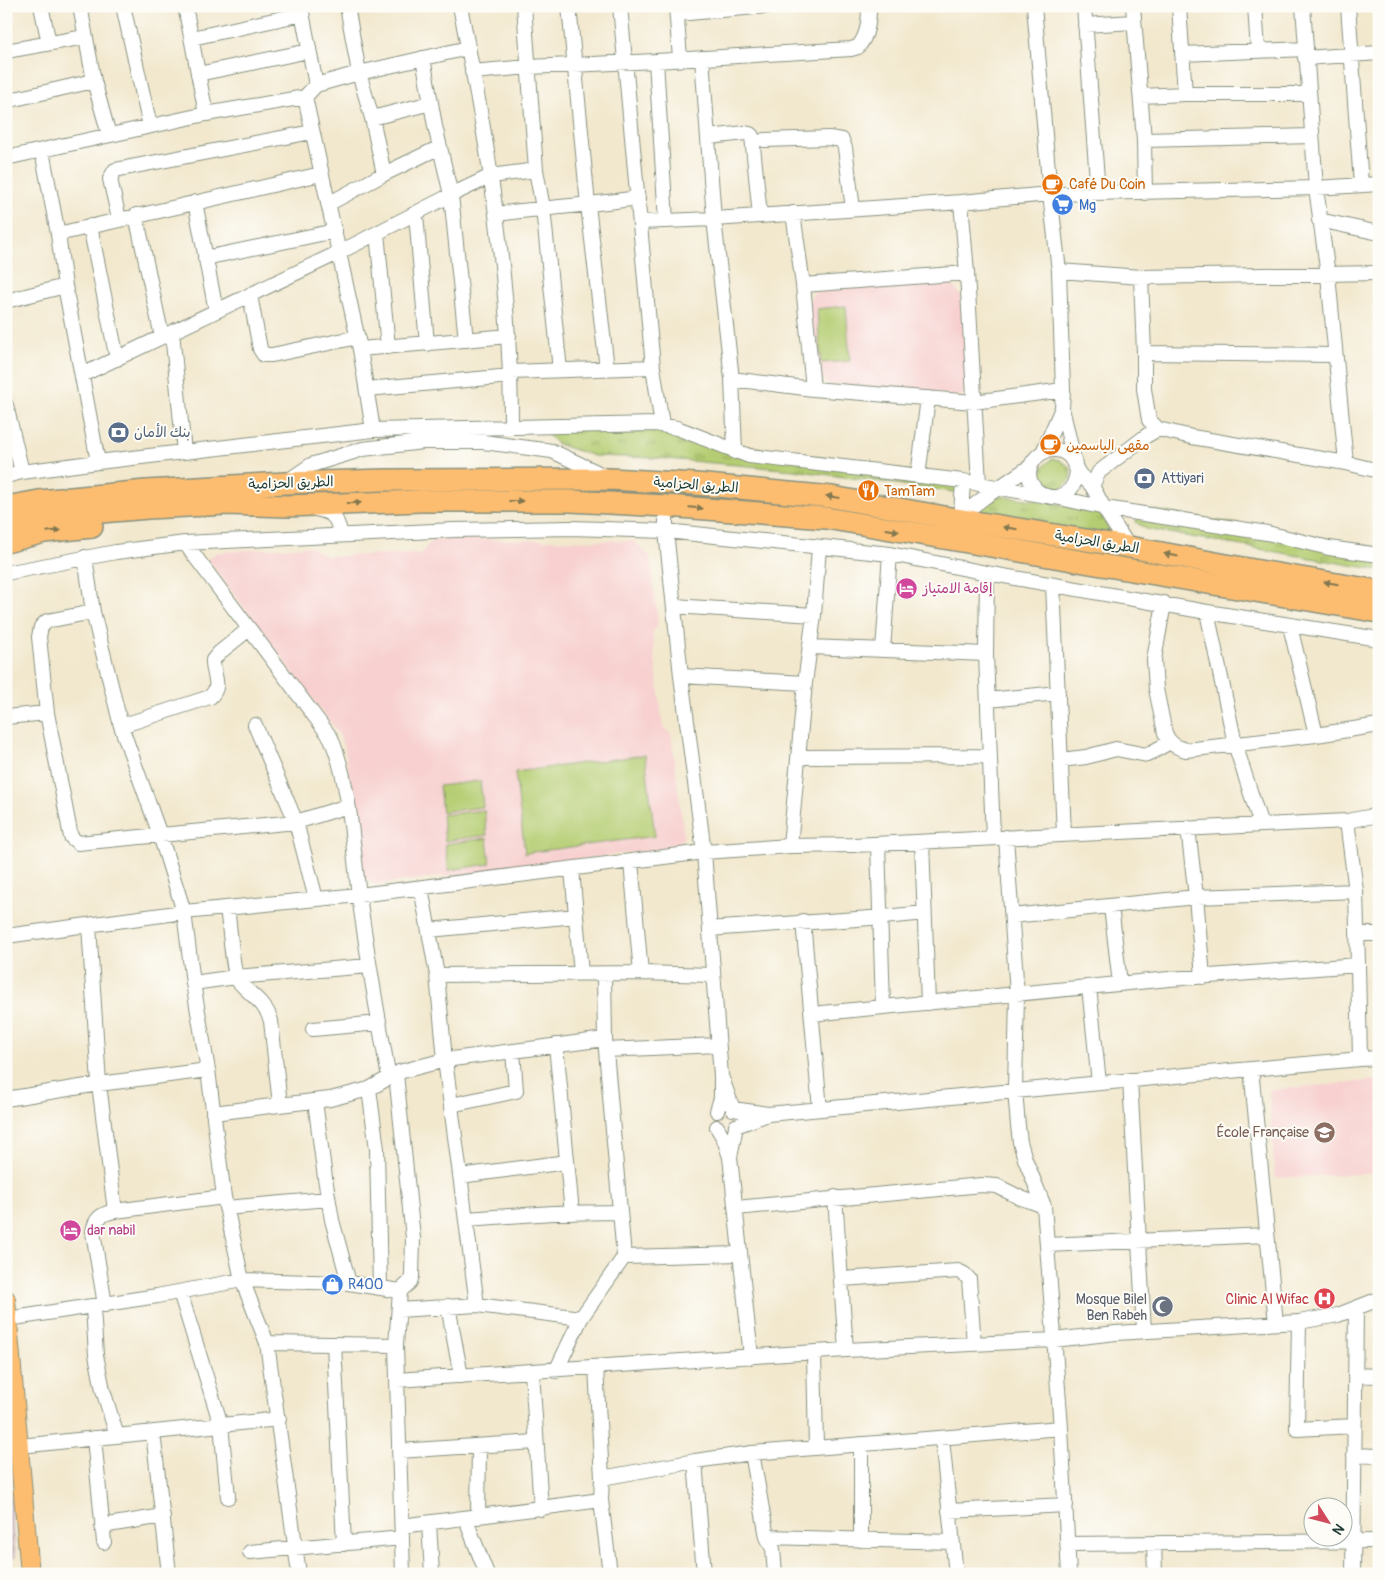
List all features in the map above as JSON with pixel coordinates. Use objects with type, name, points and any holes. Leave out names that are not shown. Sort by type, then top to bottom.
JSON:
[{"type":"highway","points":[[6,495],[44,488],[177,475],[243,475],[285,483]]},
{"type":"highway","name":"الطريق الحزامية","points":[[6,523],[147,499],[285,483],[385,480],[610,479],[696,484],[832,497],[1127,543],[1259,571],[1379,591]]},
{"type":"highway","name":"الطريق الحزامية","points":[[6,507],[39,501],[147,499],[287,506],[421,500],[570,501],[826,518],[1258,591],[1321,604],[1379,612]]},
{"type":"highway","points":[[6,542],[44,532],[145,522],[238,516],[287,506]]},
{"type":"main road","points":[[6,1299],[30,1574]]},
{"type":"street","points":[[42,6],[49,43]]},
{"type":"street","points":[[80,6],[94,80],[109,135]]},
{"type":"street","points":[[123,6],[150,126]]},
{"type":"street","points":[[185,6],[206,114]]},
{"type":"street","points":[[347,6],[359,73],[372,118],[384,174]]},
{"type":"street","points":[[460,6],[491,176],[496,214],[509,336],[511,374],[510,427]]},
{"type":"street","points":[[524,6],[536,170],[543,208],[560,370]]},
{"type":"street","points":[[569,6],[588,205],[607,369]]},
{"type":"street","points":[[620,6],[653,367],[662,425]]},
{"type":"street","points":[[680,59],[676,10],[767,6]]},
{"type":"street","points":[[472,72],[529,67],[851,49],[858,47],[868,29],[869,6]]},
{"type":"street","points":[[1034,6],[1050,194],[1059,271],[1062,408],[1076,467],[1076,480],[1072,489],[1064,494],[1050,497],[1038,492],[1032,484],[1029,475],[1031,466],[1043,452],[1062,408]]},
{"type":"street","points":[[1084,6],[1098,193]]},
{"type":"street","points":[[1133,6],[1144,140],[1145,193]]},
{"type":"street","points":[[1179,6],[1185,94]]},
{"type":"street","points":[[1255,6],[1258,51]]},
{"type":"street","points":[[1302,6],[1319,220],[1328,275],[1346,463]]},
{"type":"street","points":[[1348,6],[1360,184]]},
{"type":"street","points":[[192,38],[302,10],[316,84]]},
{"type":"street","points":[[1085,25],[1134,22]]},
{"type":"street","points":[[6,51],[85,37]]},
{"type":"street","points":[[6,158],[206,114],[305,97],[316,84],[468,48]]},
{"type":"street","points":[[198,74],[309,51]]},
{"type":"street","points":[[1182,54],[1258,51],[1351,55],[1379,52]]},
{"type":"street","points":[[423,58],[451,195],[466,340]]},
{"type":"street","points":[[702,58],[714,219],[732,379],[735,452]]},
{"type":"street","points":[[656,61],[666,221]]},
{"type":"street","points":[[6,101],[94,80]]},
{"type":"street","points":[[1141,96],[1309,94]]},
{"type":"street","points":[[305,97],[359,343],[373,430]]},
{"type":"street","points":[[372,118],[431,104]]},
{"type":"street","points":[[119,219],[110,179],[114,170],[312,132]]},
{"type":"street","points":[[709,137],[745,133],[752,136],[760,216]]},
{"type":"street","points":[[1144,140],[1312,136]]},
{"type":"street","points":[[764,140],[829,138],[842,140],[845,148],[853,209]]},
{"type":"street","points":[[328,204],[440,147]]},
{"type":"street","points":[[42,151],[98,462]]},
{"type":"street","points":[[82,376],[340,252],[491,176],[536,170]]},
{"type":"street","points":[[58,234],[321,174]]},
{"type":"street","points":[[640,222],[760,216],[1050,194],[1316,188],[1379,184]]},
{"type":"street","points":[[496,214],[638,198]]},
{"type":"street","points":[[195,202],[216,311]]},
{"type":"street","points":[[961,202],[979,484]]},
{"type":"street","points":[[793,213],[803,284],[813,389]]},
{"type":"street","points":[[416,214],[427,344]]},
{"type":"street","points":[[136,215],[167,335],[184,452]]},
{"type":"street","points":[[1319,220],[1379,233]]},
{"type":"street","points":[[90,226],[116,359]]},
{"type":"street","points":[[205,258],[335,231]]},
{"type":"street","points":[[377,233],[388,347]]},
{"type":"street","points":[[1059,271],[1141,277],[1379,274]]},
{"type":"street","points":[[803,284],[967,273]]},
{"type":"street","points":[[1141,277],[1144,389],[1149,420],[1158,429],[1192,437],[1346,463],[1379,472]]},
{"type":"street","points":[[6,301],[65,286]]},
{"type":"street","points":[[250,295],[260,349],[264,355],[359,343],[388,347],[509,336]]},
{"type":"street","points":[[1144,354],[1335,355]]},
{"type":"street","points":[[367,389],[560,370],[653,367]]},
{"type":"street","points":[[732,379],[813,389],[974,402],[1063,390]]},
{"type":"street","points":[[918,476],[928,398]]},
{"type":"street","points":[[6,405],[22,472]]},
{"type":"street","points":[[6,476],[22,472],[98,462],[373,430],[662,425],[677,428],[749,456],[963,481],[1104,508],[1268,533],[1328,548],[1379,555]]},
{"type":"street","points":[[1092,486],[1100,472],[1146,436],[1158,429]]},
{"type":"street","points":[[285,483],[311,464],[363,450],[423,442],[483,442],[552,451],[610,479]]},
{"type":"street","points":[[1043,452],[1052,450],[1062,451],[1070,456],[1076,467],[1092,486],[1127,543]]},
{"type":"street","points":[[958,517],[1031,466]]},
{"type":"street","points":[[958,517],[963,481]]},
{"type":"street","points":[[287,506],[324,510],[334,515],[338,521],[341,535]]},
{"type":"street","points":[[666,506],[666,531],[681,676],[704,852],[721,1076],[721,1098],[714,1119],[730,1157],[751,1356]]},
{"type":"street","points":[[1127,543],[1128,512]]},
{"type":"street","points":[[6,572],[116,552],[185,543],[454,530],[562,528],[666,531],[890,554],[1207,612],[1379,639]]},
{"type":"street","points":[[185,543],[331,738],[340,766],[348,806],[369,966],[379,1023],[393,1076],[413,1238],[412,1276],[410,1282],[400,1291],[396,1345],[403,1574]]},
{"type":"street","points":[[790,846],[805,683],[814,615],[819,547]]},
{"type":"street","points":[[883,650],[890,554]]},
{"type":"street","points":[[85,558],[93,612],[122,726],[160,835],[184,912],[193,983],[208,1070],[225,1203],[242,1280],[268,1343],[299,1574]]},
{"type":"street","points":[[987,573],[986,654],[990,756],[999,838],[1012,916],[1017,994],[1015,1090],[1020,1142],[1044,1206],[1062,1428],[1069,1574]]},
{"type":"street","points":[[1053,585],[1064,834]]},
{"type":"street","points":[[1164,604],[1155,647],[1154,676],[1165,733],[1176,748],[1186,750],[1316,735],[1379,725]]},
{"type":"street","points":[[674,606],[814,615]]},
{"type":"street","points":[[93,612],[47,621],[41,627],[39,637],[47,713],[71,837],[74,841],[78,843],[296,822],[348,806]]},
{"type":"street","points":[[1207,612],[1235,744],[1261,825]]},
{"type":"street","points":[[1290,626],[1316,735]]},
{"type":"street","points":[[122,726],[210,698],[217,690],[213,660],[249,629]]},
{"type":"street","points":[[810,647],[986,654]]},
{"type":"street","points":[[681,676],[805,683]]},
{"type":"street","points":[[988,700],[1058,693]]},
{"type":"street","points":[[6,717],[47,713]]},
{"type":"street","points":[[255,725],[296,822],[316,899]]},
{"type":"street","points":[[1061,760],[1086,757],[1116,749],[1147,755],[1170,742]]},
{"type":"street","points":[[798,757],[990,756]]},
{"type":"street","points":[[6,936],[184,912],[421,888],[704,852],[790,846],[878,844],[1347,821],[1379,815]]},
{"type":"street","points":[[1347,821],[1356,891],[1360,1059]]},
{"type":"street","points":[[1188,828],[1203,977]]},
{"type":"street","points":[[922,842],[928,1003]]},
{"type":"street","points":[[878,844],[883,1007]]},
{"type":"street","points":[[631,862],[641,973]]},
{"type":"street","points":[[572,869],[581,974]]},
{"type":"street","points":[[421,888],[437,975],[445,1060],[477,1304]]},
{"type":"street","points":[[1012,916],[1196,897],[1356,891]]},
{"type":"street","points":[[1111,906],[1120,984]]},
{"type":"street","points":[[227,908],[236,977],[260,1001],[269,1014],[280,1105]]},
{"type":"street","points":[[710,929],[803,921],[880,918],[924,913]]},
{"type":"street","points":[[429,930],[576,916]]},
{"type":"street","points":[[803,921],[820,1110]]},
{"type":"street","points":[[89,925],[99,1084],[115,1211]]},
{"type":"street","points":[[1357,934],[1379,934]]},
{"type":"street","points":[[193,983],[236,977],[369,966]]},
{"type":"street","points":[[812,1014],[1120,984],[1358,966]]},
{"type":"street","points":[[437,975],[604,975],[641,973],[713,975]]},
{"type":"street","points":[[556,1370],[582,1318],[624,1257],[606,1044],[604,975]]},
{"type":"street","points":[[1089,987],[1098,1083]]},
{"type":"street","points":[[313,1029],[379,1023]]},
{"type":"street","points":[[213,1113],[330,1099],[369,1089],[409,1069],[445,1060],[556,1045],[718,1045]]},
{"type":"street","points":[[556,1045],[572,1213]]},
{"type":"street","points":[[451,1105],[516,1091],[513,1051]]},
{"type":"street","points":[[717,1111],[725,1107],[768,1114],[820,1110],[1015,1090],[1379,1058]]},
{"type":"street","points":[[1251,1069],[1276,1323]]},
{"type":"street","points":[[6,1099],[99,1084],[208,1070]]},
{"type":"street","points":[[721,1076],[733,1109],[739,1117],[730,1157]]},
{"type":"street","points":[[1130,1080],[1144,1331]]},
{"type":"street","points":[[369,1089],[377,1148],[380,1288]]},
{"type":"street","points":[[315,1100],[328,1199],[349,1283]]},
{"type":"street","points":[[717,1127],[728,1132],[736,1126],[768,1114]]},
{"type":"street","points":[[460,1176],[567,1162]]},
{"type":"street","points":[[736,1208],[835,1197],[982,1185],[997,1186],[1035,1204],[1044,1206]]},
{"type":"street","points":[[835,1197],[846,1350]]},
{"type":"street","points":[[117,1436],[96,1355],[99,1306],[93,1232],[95,1222],[99,1216],[115,1211],[225,1203],[328,1199]]},
{"type":"street","points":[[466,1219],[620,1212]]},
{"type":"street","points":[[1047,1245],[1267,1235]]},
{"type":"street","points":[[624,1257],[740,1254]]},
{"type":"street","points":[[842,1279],[958,1271],[969,1278],[974,1344]]},
{"type":"street","points":[[7,1308],[99,1306],[242,1280],[349,1283],[400,1291]]},
{"type":"street","points":[[180,1292],[221,1425],[228,1497]]},
{"type":"street","points":[[397,1380],[846,1350],[1054,1340],[1144,1331],[1299,1322],[1338,1315],[1379,1299]]},
{"type":"street","points":[[398,1310],[477,1304],[582,1318]]},
{"type":"street","points":[[448,1306],[461,1376]]},
{"type":"street","points":[[1353,1574],[1356,1308]]},
{"type":"street","points":[[1299,1322],[1297,1429],[1354,1426]]},
{"type":"street","points":[[268,1343],[396,1345]]},
{"type":"street","points":[[334,1344],[344,1544]]},
{"type":"street","points":[[814,1353],[816,1447]]},
{"type":"street","points":[[596,1367],[602,1478],[601,1500],[610,1574]]},
{"type":"street","points":[[532,1372],[541,1509]]},
{"type":"street","points":[[1355,1375],[1379,1376]]},
{"type":"street","points":[[20,1446],[279,1419]]},
{"type":"street","points":[[602,1478],[694,1461],[752,1453],[1062,1428]]},
{"type":"street","points":[[152,1432],[169,1574]]},
{"type":"street","points":[[94,1438],[104,1542]]},
{"type":"street","points":[[942,1438],[956,1574]]},
{"type":"street","points":[[400,1451],[536,1442]]},
{"type":"street","points":[[861,1444],[861,1540]]},
{"type":"street","points":[[478,1446],[472,1517],[468,1528],[487,1574]]},
{"type":"street","points":[[752,1453],[767,1537],[773,1549],[775,1574]]},
{"type":"street","points":[[1354,1455],[1379,1456]]},
{"type":"street","points":[[694,1461],[704,1574]]},
{"type":"street","points":[[250,1552],[344,1544],[402,1532],[429,1523],[601,1500]]},
{"type":"street","points":[[949,1511],[1066,1505]]},
{"type":"street","points":[[102,1526],[162,1516]]},
{"type":"street","points":[[421,1574],[432,1574],[429,1523]]},
{"type":"street","points":[[767,1537],[952,1542]]},
{"type":"street","points":[[1068,1544],[1379,1541]]},
{"type":"street","points":[[1154,1543],[1155,1574]]},
{"type":"shaded area","points":[[949,281],[961,296],[967,387],[961,396],[828,384],[814,372],[807,304],[815,291]]},
{"type":"shaded area","points":[[434,539],[634,541],[650,557],[658,624],[652,633],[663,727],[671,734],[684,837],[676,847],[374,885],[364,877],[345,750],[338,733],[207,559],[218,552],[308,546],[326,556],[420,554]]},
{"type":"shaded area","name":"École Française","points":[[1379,1080],[1379,1173],[1275,1178],[1269,1090]]},
{"type":"shaded area","points":[[6,1444],[16,1558],[6,1559]]},
{"type":"green space","points":[[846,306],[850,361],[821,363],[817,309]]},
{"type":"green space","points":[[661,422],[739,445],[964,480],[963,487],[954,492],[794,470],[656,458],[594,456],[557,444],[538,424]]},
{"type":"green space","points":[[1053,459],[1059,460],[1070,467],[1071,479],[1058,492],[1046,489],[1039,477],[1042,468]]},
{"type":"green space","points":[[995,496],[1046,501],[1101,514],[1113,538],[973,514]]},
{"type":"green space","points":[[1141,508],[1379,548],[1379,570],[1146,529],[1136,522]]},
{"type":"green space","points":[[645,755],[655,836],[525,853],[515,772]]},
{"type":"green space","points":[[480,781],[483,807],[442,812],[439,786]]},
{"type":"green space","points":[[484,810],[487,835],[445,841],[442,815]]},
{"type":"green space","points":[[487,838],[490,864],[449,870],[445,844]]},
{"type":"place","name":"Café Du Coin","points":[[1053,184]]},
{"type":"place","name":"Mg","points":[[1063,205]]},
{"type":"place","name":"بنك الأمان","points":[[118,432]]},
{"type":"place","name":"مقهى الياسمين","points":[[1050,445]]},
{"type":"place","name":"Attiyari","points":[[1145,478]]},
{"type":"place","name":"TamTam","points":[[868,491]]},
{"type":"place","name":"إقامة الامتياز","points":[[907,588]]},
{"type":"place","name":"École Française","points":[[1325,1132]]},
{"type":"place","name":"dar nabil","points":[[71,1230]]},
{"type":"place","name":"R400","points":[[332,1284]]},
{"type":"place","name":"Clinic Al Wifac","points":[[1325,1299]]},
{"type":"place","name":"Mosque Bilel Ben Rabeh","points":[[1163,1307]]}]
